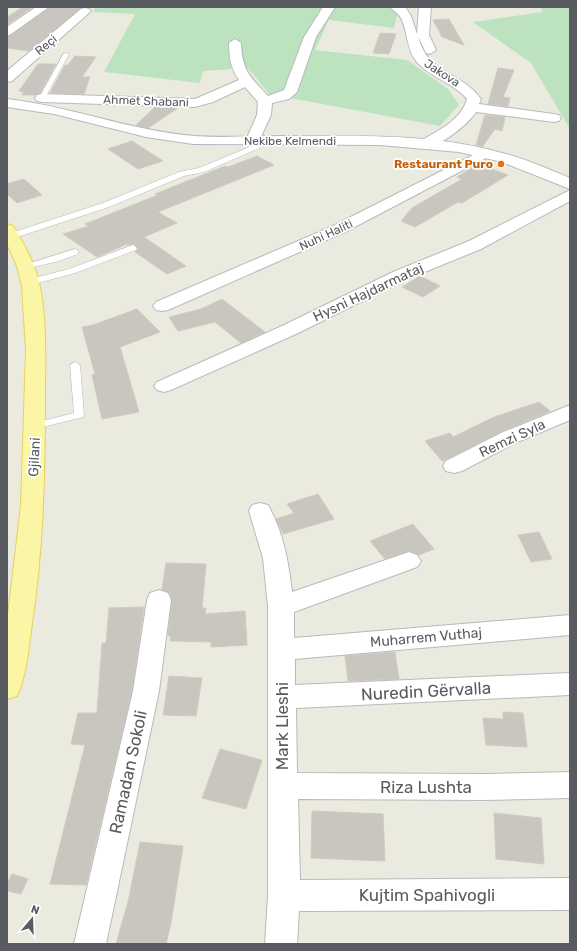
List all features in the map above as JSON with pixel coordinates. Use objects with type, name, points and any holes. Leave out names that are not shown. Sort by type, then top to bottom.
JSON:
[{"type":"main road","name":"Gjilani","points":[[7,688],[15,654],[25,577],[35,426],[35,320],[27,274],[20,252],[9,233]]},
{"type":"street","points":[[7,32],[43,7]]},
{"type":"street","points":[[265,101],[284,96],[290,92],[310,37],[329,7]]},
{"type":"street","name":"Jakova","points":[[396,7],[405,12],[408,17],[410,36],[420,58],[426,65],[470,93],[474,99],[472,107]]},
{"type":"street","points":[[425,7],[423,35],[433,56],[450,79]]},
{"type":"street","name":"Reçi","points":[[7,78],[85,11]]},
{"type":"street","points":[[235,43],[234,59],[238,71],[246,82],[265,101],[264,115],[253,140]]},
{"type":"street","name":"Ahmet Shabani","points":[[42,98],[195,103],[205,101],[228,88],[246,82]]},
{"type":"street","name":"Nekibe Kelmendi","points":[[7,103],[61,111],[167,137],[215,142],[253,140],[368,141],[424,145],[485,153],[524,164],[570,184]]},
{"type":"street","points":[[424,145],[467,116],[472,107],[554,118]]},
{"type":"street","name":"Nuhi Haliti","points":[[162,306],[339,229],[485,153]]},
{"type":"street","name":"Hysni Hajdarmataj","points":[[164,386],[289,330],[399,276],[475,244],[570,195]]},
{"type":"street","name":"Remzi Syla","points":[[454,466],[508,438],[570,412]]},
{"type":"street","name":"Mark Lleshi","points":[[260,511],[274,554],[280,583],[283,697],[282,786],[284,896],[281,944]]},
{"type":"street","points":[[281,606],[409,561]]},
{"type":"street","name":"Ramadan Sokoli","points":[[90,944],[146,691],[159,600]]},
{"type":"street","name":"Muharrem Vuthaj","points":[[282,650],[570,625]]},
{"type":"street","name":"Nuredin Gërvalla","points":[[283,697],[570,684]]},
{"type":"street","name":"Riza Lushta","points":[[282,786],[570,785]]},
{"type":"street","name":"Kujtim Spahivogli","points":[[284,896],[570,894]]},
{"type":"lane","points":[[42,98],[66,54]]},
{"type":"lane","points":[[9,233],[106,205],[182,174],[201,170],[274,140]]},
{"type":"lane","points":[[27,274],[72,271],[133,248]]},
{"type":"lane","points":[[27,274],[56,259],[75,252]]},
{"type":"lane","points":[[35,426],[79,415],[75,365]]},
{"type":"green space","points":[[96,7],[399,7],[394,28],[329,20],[315,50],[407,60],[448,89],[459,105],[440,126],[269,94],[248,68],[203,71],[200,83],[104,72],[135,14],[93,12]]},
{"type":"green space","points":[[541,7],[570,7],[570,129],[531,63],[473,22],[542,12]]},
{"type":"building","points":[[23,7],[33,7],[7,25],[7,17]]},
{"type":"building","points":[[50,7],[82,7],[29,51],[7,48],[7,37]]},
{"type":"building","points":[[449,19],[464,45],[442,37],[433,20]]},
{"type":"building","points":[[380,33],[396,34],[389,54],[373,53]]},
{"type":"building","points":[[75,56],[96,57],[82,77],[90,77],[84,94],[50,93],[65,65],[68,65]]},
{"type":"building","points":[[38,64],[56,64],[40,93],[35,95],[22,95],[24,92],[19,91]]},
{"type":"building","points":[[498,68],[514,70],[503,97],[510,98],[508,106],[488,104]]},
{"type":"building","points":[[155,107],[178,108],[148,128],[136,125]]},
{"type":"building","points":[[485,115],[505,117],[502,131],[495,129],[482,147],[476,145]]},
{"type":"building","points":[[132,141],[163,161],[138,169],[108,149]]},
{"type":"building","points":[[257,156],[274,165],[158,212],[177,223],[144,237],[186,266],[167,274],[135,252],[138,248],[134,244],[125,245],[97,257],[63,234],[89,226],[85,224],[158,195],[155,194],[225,166],[228,167]]},
{"type":"building","points":[[478,164],[508,175],[462,203],[458,202],[415,227],[401,221],[412,208],[462,179],[457,177]]},
{"type":"building","points":[[24,179],[42,195],[17,203],[7,194],[7,184]]},
{"type":"building","points":[[420,276],[440,286],[423,297],[402,287]]},
{"type":"building","points":[[222,299],[265,332],[241,343],[215,322],[178,331],[169,317],[201,309]]},
{"type":"building","points":[[137,309],[160,332],[120,347],[139,412],[102,419],[92,375],[95,374],[82,327],[93,325]]},
{"type":"building","points":[[539,402],[550,411],[500,432],[445,460],[442,461],[425,441],[450,433],[453,437],[494,417]]},
{"type":"building","points":[[318,494],[334,519],[283,534],[276,519],[294,513],[287,504]]},
{"type":"building","points":[[413,524],[434,549],[419,555],[409,551],[385,559],[370,541]]},
{"type":"building","points":[[539,532],[552,559],[531,562],[518,535]]},
{"type":"building","points":[[166,563],[206,564],[202,608],[206,608],[205,614],[245,611],[247,645],[211,647],[211,642],[170,641],[171,636],[168,636],[172,599],[169,592],[162,590]]},
{"type":"building","points":[[144,607],[132,691],[86,885],[50,884],[85,745],[71,744],[78,713],[97,713],[102,643],[106,643],[109,608]]},
{"type":"building","points":[[395,652],[399,679],[348,681],[345,656]]},
{"type":"building","points":[[169,676],[202,678],[196,716],[163,715]]},
{"type":"building","points":[[503,712],[523,713],[527,747],[486,745],[483,718],[503,719]]},
{"type":"building","points":[[220,749],[262,760],[246,809],[202,798]]},
{"type":"building","points":[[312,811],[383,814],[385,861],[311,858]]},
{"type":"building","points":[[494,813],[541,818],[544,864],[496,859]]},
{"type":"building","points":[[140,842],[183,846],[171,923],[166,944],[116,944],[128,902]]},
{"type":"building","points":[[12,874],[28,879],[21,894],[7,891],[7,884]]},
{"type":"place","name":"Restaurant Puro","points":[[501,164]]}]
